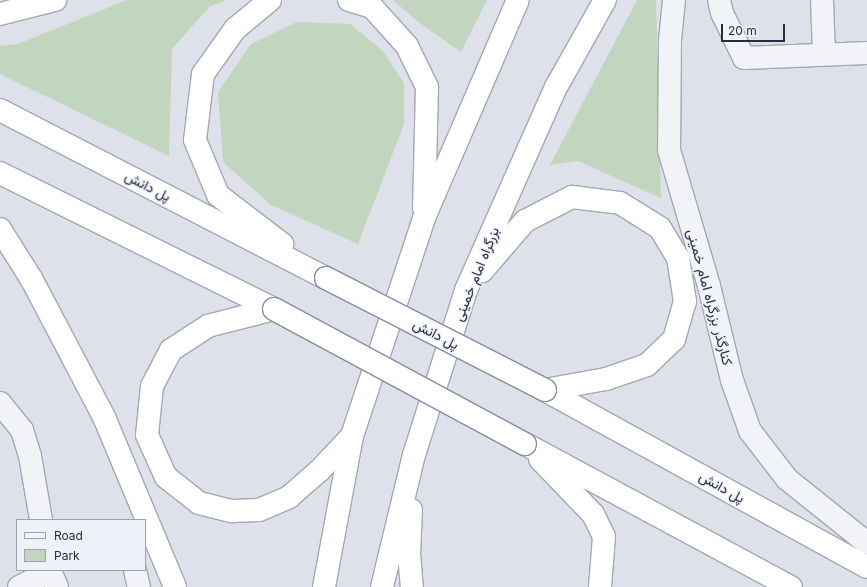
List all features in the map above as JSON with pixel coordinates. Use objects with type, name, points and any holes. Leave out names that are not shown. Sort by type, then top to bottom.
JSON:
[{"type":"highway","points":[[0,14],[55,0]]},
{"type":"highway","points":[[270,0],[234,30],[203,74],[195,140],[218,195],[326,278]]},
{"type":"highway","points":[[349,0],[372,7],[407,46],[427,87],[424,218]]},
{"type":"highway","points":[[324,587],[352,436],[424,218],[518,0]]},
{"type":"highway","name":"بزرگراه امام خمینی","points":[[382,587],[414,455],[466,290],[555,89],[605,0]]},
{"type":"highway","name":"پل دانش","points":[[0,110],[545,390],[867,567]]},
{"type":"highway","points":[[0,173],[274,309],[791,587]]},
{"type":"highway","points":[[466,290],[525,220],[572,197],[620,203],[660,228],[678,258],[685,301],[674,340],[647,365],[606,379],[545,390]]},
{"type":"highway","points":[[0,229],[32,280],[104,417],[175,587]]},
{"type":"highway","points":[[274,309],[208,326],[171,350],[152,386],[147,434],[166,477],[199,503],[232,511],[259,510],[289,497],[319,471],[352,436]]},
{"type":"highway","points":[[525,444],[593,514],[604,537],[600,587]]},
{"type":"highway","points":[[412,587],[409,554],[414,455]]},
{"type":"street","name":"کنارگذر بزرگراه امام خمینی","points":[[674,0],[670,40],[669,150],[709,286],[732,380],[750,431],[787,479],[867,543]]},
{"type":"street","points":[[719,0],[722,13],[744,58],[867,53]]},
{"type":"street","points":[[822,0],[824,54]]},
{"type":"street","points":[[0,403],[22,430],[30,456],[41,519]]},
{"type":"street","points":[[135,571],[139,587]]},
{"type":"street","points":[[19,587],[52,576]]},
{"type":"green space","points":[[127,0],[227,0],[210,6],[172,49],[169,156],[0,74],[0,46],[18,44]]},
{"type":"green space","points":[[393,0],[487,0],[461,52],[417,21]]},
{"type":"green space","points":[[637,0],[656,0],[661,198],[578,161],[550,165]]},
{"type":"green space","points":[[297,22],[350,24],[382,50],[404,83],[404,124],[358,244],[271,205],[223,162],[218,92],[251,44]]}]
